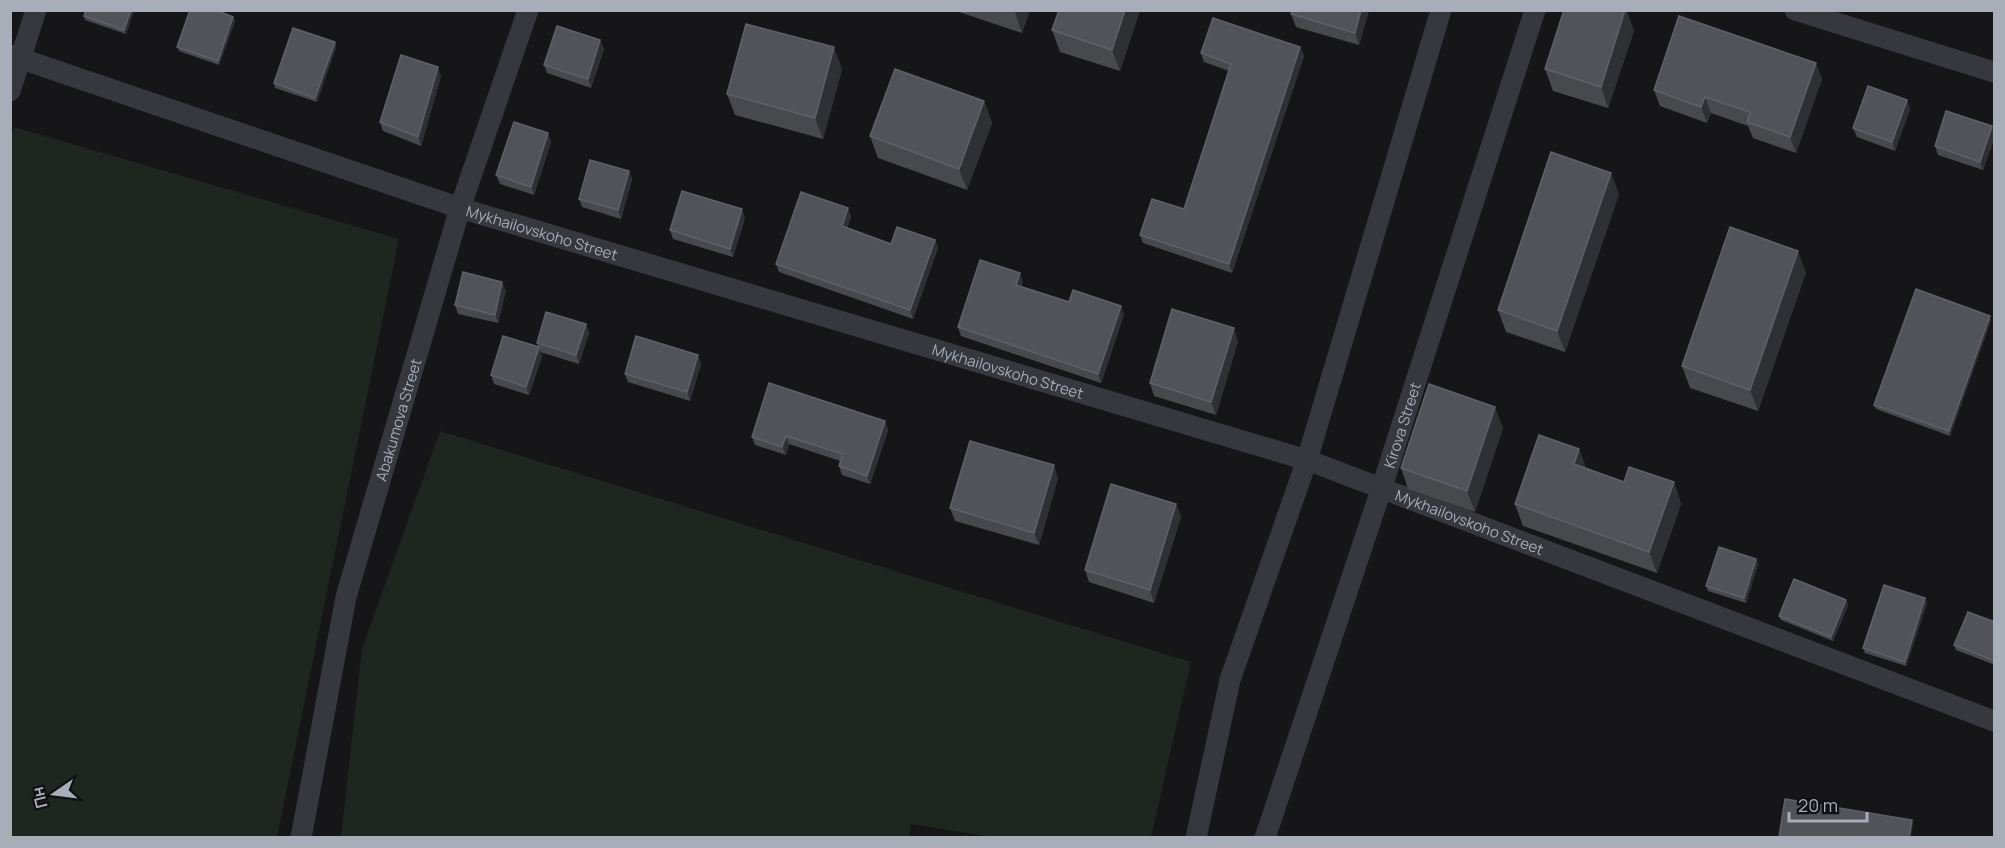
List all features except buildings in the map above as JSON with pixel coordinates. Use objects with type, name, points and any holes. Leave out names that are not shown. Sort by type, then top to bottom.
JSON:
[{"type":"street","points":[[10,91],[15,57],[36,10]]},
{"type":"street","name":"Abakumova Street","points":[[301,837],[346,597],[460,208],[528,10]]},
{"type":"street","points":[[1196,837],[1230,680],[1307,460],[1441,10]]},
{"type":"street","name":"Kirova Street","points":[[1265,837],[1381,490],[1535,10]]},
{"type":"street","points":[[1795,10],[1995,72]]},
{"type":"street","name":"Mykhailovskoho Street","points":[[15,57],[460,208],[1307,460],[1381,490],[1995,721]]},
{"type":"shaded area","points":[[14,127],[399,239],[277,837],[11,837],[10,141]]},
{"type":"shaded area","points":[[440,431],[1191,662],[1151,837],[992,837],[911,824],[910,838],[341,837],[362,649]]}]
